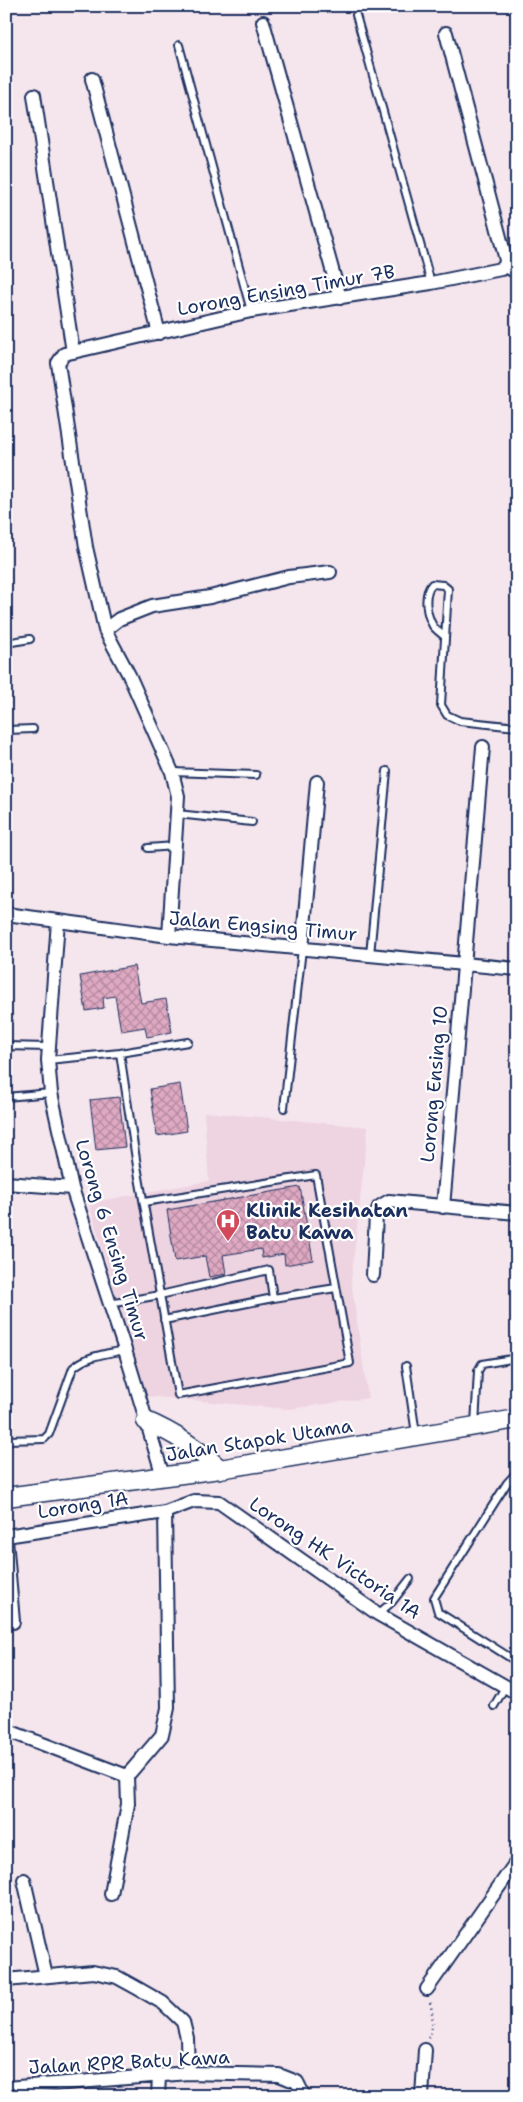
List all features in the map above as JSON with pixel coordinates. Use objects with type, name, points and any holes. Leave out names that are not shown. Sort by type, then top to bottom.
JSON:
[{"type":"main road","name":"Jalan Stapok Utama","points":[[6,1497],[220,1469],[517,1419]]},
{"type":"main road","points":[[146,1421],[180,1438],[206,1456],[220,1469]]},
{"type":"street","points":[[263,22],[340,298]]},
{"type":"street","points":[[446,33],[506,260],[505,266],[517,272]]},
{"type":"street","points":[[92,79],[159,333]]},
{"type":"street","points":[[34,95],[73,352],[64,354],[58,363],[86,547],[105,630],[129,675],[172,772],[178,796],[169,936]]},
{"type":"street","name":"Lorong Ensing Timur 7B","points":[[73,352],[251,312],[431,283],[501,269],[505,266]]},
{"type":"street","points":[[105,630],[119,619],[152,606],[210,597],[289,577],[330,572]]},
{"type":"street","name":"Lorong Ensing 10","points":[[442,1207],[483,747]]},
{"type":"street","points":[[302,949],[317,782]]},
{"type":"street","name":"Jalan Engsing Timur","points":[[6,914],[169,936],[517,969]]},
{"type":"street","name":"Lorong 6 Ensing Timur","points":[[58,921],[48,1047],[51,1092],[72,1188],[125,1350],[163,1476]]},
{"type":"street","points":[[6,1183],[72,1188]]},
{"type":"street","points":[[373,1275],[376,1215],[379,1207],[389,1200],[442,1207],[517,1213]]},
{"type":"street","name":"Lorong HK Victoria 1A","points":[[165,1512],[194,1501],[219,1502],[378,1614],[517,1693]]},
{"type":"street","points":[[111,1894],[128,1804],[126,1776],[162,1735],[168,1708],[165,1512]]},
{"type":"street","name":"Lorong 1A","points":[[6,1538],[165,1512]]},
{"type":"street","points":[[6,1538],[13,1622]]},
{"type":"street","points":[[6,1730],[126,1776]]},
{"type":"street","points":[[427,1989],[517,1861]]},
{"type":"street","points":[[24,1880],[46,1976]]},
{"type":"street","points":[[6,1980],[94,1972],[116,1977],[163,2003],[184,2022],[187,2038],[188,2073]]},
{"type":"street","points":[[422,2096],[425,2050]]},
{"type":"street","name":"Jalan RPR Batu Kawa","points":[[6,2088],[22,2091],[188,2073],[279,2075],[297,2082],[304,2096]]},
{"type":"street","points":[[158,2096],[159,2076]]},
{"type":"lane","points":[[356,15],[431,283]]},
{"type":"lane","points":[[179,45],[251,312]]},
{"type":"lane","points":[[445,638],[434,626],[426,606],[427,589],[432,584],[444,585],[448,589],[445,638],[440,705],[447,715],[460,721],[517,726]]},
{"type":"lane","points":[[6,643],[30,639]]},
{"type":"lane","points":[[6,730],[33,729]]},
{"type":"lane","points":[[172,772],[256,775]]},
{"type":"lane","points":[[370,955],[387,772]]},
{"type":"lane","points":[[178,814],[252,822]]},
{"type":"lane","points":[[148,848],[175,846]]},
{"type":"lane","points":[[284,1108],[302,949]]},
{"type":"lane","points":[[48,1060],[120,1053],[188,1042]]},
{"type":"lane","points":[[6,1046],[48,1047]]},
{"type":"lane","points":[[120,1053],[144,1202],[164,1320],[178,1395],[350,1363],[316,1175],[144,1202]]},
{"type":"lane","points":[[6,1098],[51,1092]]},
{"type":"lane","points":[[109,1304],[160,1295],[269,1270],[273,1298]]},
{"type":"lane","points":[[164,1320],[273,1298],[336,1288]]},
{"type":"lane","points":[[6,1440],[44,1439],[50,1434],[73,1368],[100,1355],[125,1350]]},
{"type":"lane","points":[[475,1426],[478,1371],[482,1364],[517,1358]]},
{"type":"lane","points":[[406,1366],[416,1437]]},
{"type":"lane","points":[[517,1472],[434,1598],[438,1612],[517,1662]]},
{"type":"lane","points":[[378,1614],[392,1602],[410,1579]]},
{"type":"lane","points":[[494,1706],[505,1687]]},
{"type":"path","points":[[425,2050],[432,2026],[431,2004],[427,1996],[427,1989]]},
{"type":"shaded area","name":"Klinik Kesihatan Batu Kawa","points":[[204,1112],[368,1127],[351,1281],[368,1398],[289,1409],[145,1396],[89,1203],[209,1181]]},
{"type":"building","points":[[134,966],[141,1003],[166,999],[172,1032],[147,1037],[145,1027],[121,1031],[115,996],[103,998],[104,1008],[86,1011],[80,976]]},
{"type":"building","points":[[180,1084],[187,1131],[157,1136],[150,1089]]},
{"type":"building","points":[[119,1097],[125,1147],[96,1150],[90,1100]]},
{"type":"building","points":[[300,1187],[313,1260],[285,1265],[284,1254],[262,1258],[261,1249],[223,1255],[226,1274],[209,1277],[205,1256],[175,1261],[167,1210]]},
{"type":"place","name":"Klinik Kesihatan Batu Kawa","points":[[228,1242]]}]
